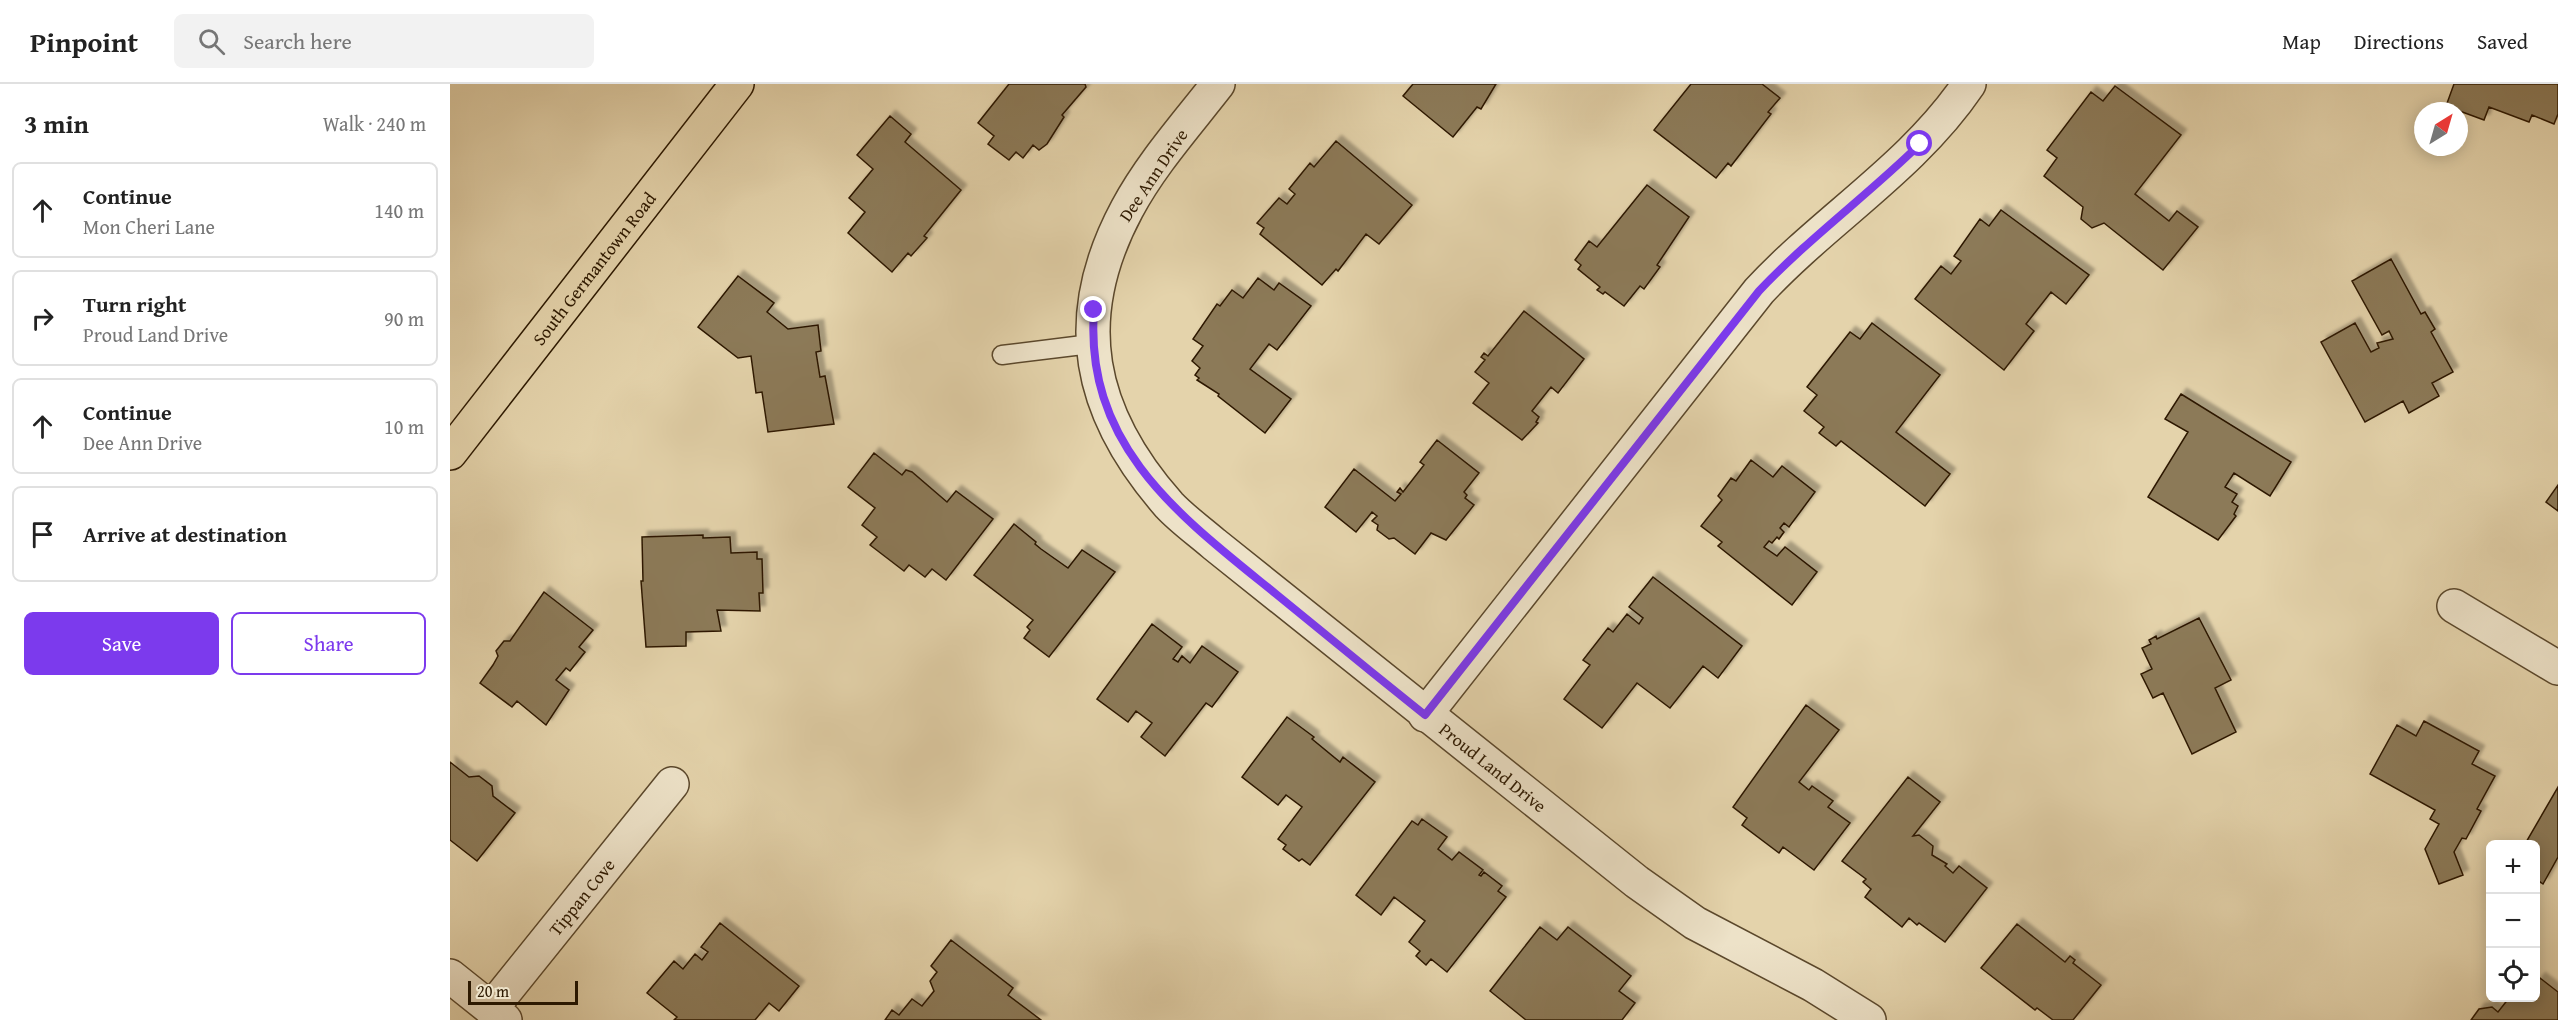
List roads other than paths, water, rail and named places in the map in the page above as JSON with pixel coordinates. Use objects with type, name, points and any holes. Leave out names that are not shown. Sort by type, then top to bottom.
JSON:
[{"type":"main road","name":"South Germantown Road","points":[[450,453],[737,84]]},
{"type":"street","name":"Dee Ann Drive","points":[[1091,344],[1100,274],[1112,239],[1149,174],[1218,84]]},
{"type":"street","points":[[1425,715],[1759,291],[1792,256],[1885,178],[1920,144],[1969,84]]},
{"type":"street","name":"Proud Land Drive","points":[[1091,344],[1100,383],[1114,423],[1137,465],[1171,507],[1425,715],[1637,882],[1695,923],[1813,985],[1869,1020]]},
{"type":"street","points":[[2454,606],[2558,668]]},
{"type":"street","name":"Tippan Cove","points":[[498,1014],[672,784]]},
{"type":"street","points":[[450,976],[498,1014]]},
{"type":"lane","points":[[1002,355],[1091,344]]}]
